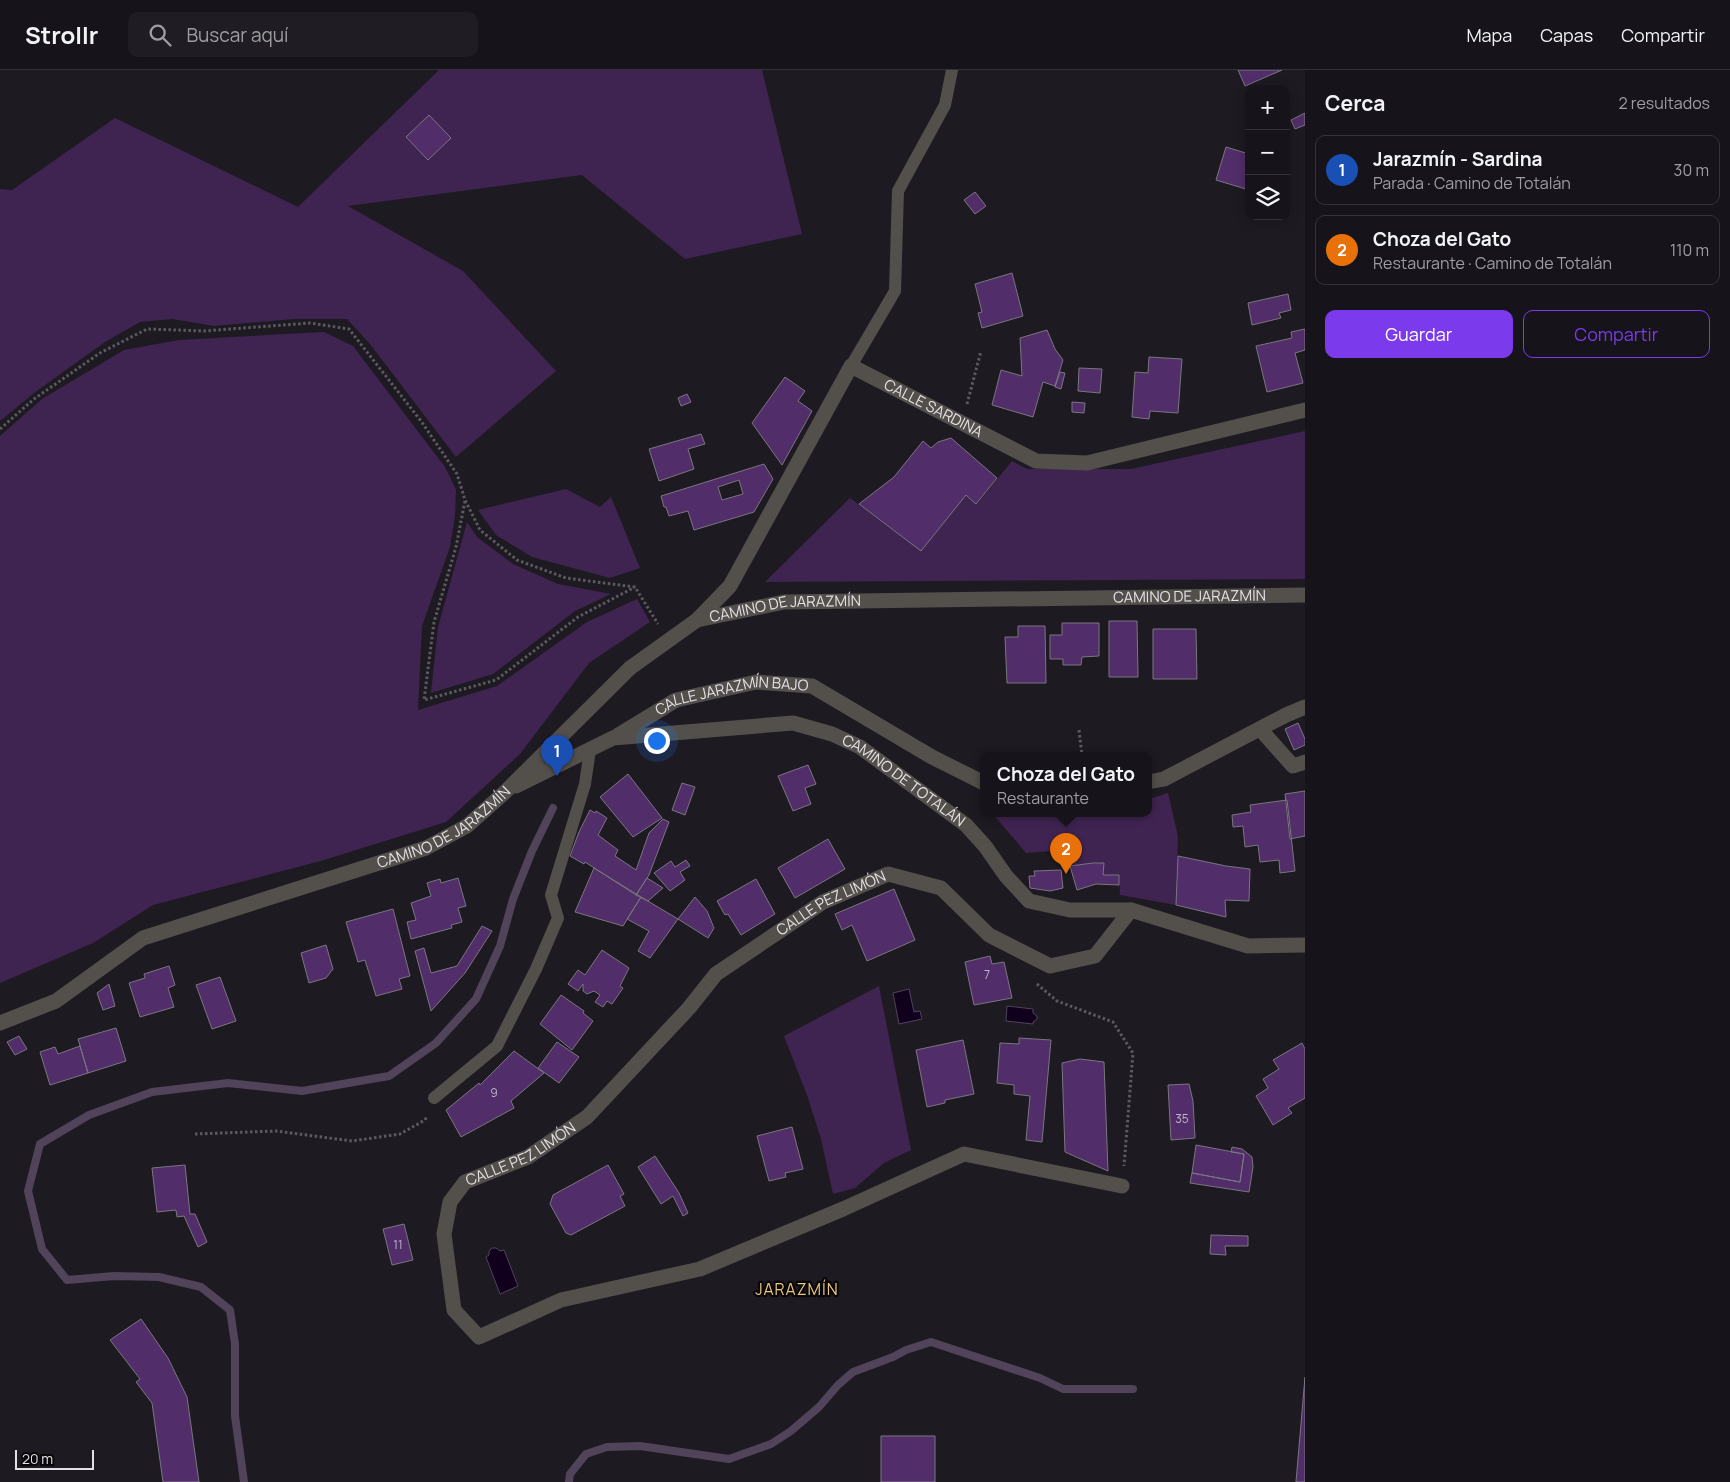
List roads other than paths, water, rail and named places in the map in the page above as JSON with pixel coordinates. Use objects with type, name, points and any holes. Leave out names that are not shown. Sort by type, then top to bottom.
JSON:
[{"type":"street","name":"CALLE SARDINA","points":[[851,366],[1036,461],[1087,463],[1305,410]]},
{"type":"street","points":[[697,620],[730,586],[851,366]]},
{"type":"street","name":"CAMINO DE JARAZMÍN","points":[[0,1023],[56,1001],[142,938],[426,848],[467,826],[504,793],[630,668],[697,620],[784,602],[1305,595]]},
{"type":"street","name":"CALLE JARAZMÍN BAJO","points":[[613,738],[676,700],[756,682],[812,686],[932,757],[980,781]]},
{"type":"street","points":[[1152,781],[1164,779],[1286,714],[1305,707]]},
{"type":"street","name":"CAMINO DE TOTALÁN","points":[[504,793],[613,738],[793,723],[832,734],[860,747],[966,825],[985,846],[1006,876],[1029,901],[1070,910],[1131,910],[1248,946],[1305,945]]},
{"type":"street","points":[[1260,729],[1293,766],[1305,762]]},
{"type":"street","name":"CALLE PEZ LIMÓN","points":[[1122,1186],[964,1154],[843,1209],[700,1269],[561,1300],[479,1337],[454,1310],[444,1234],[450,1202],[465,1182],[528,1157],[587,1117],[689,1008],[716,974],[824,902],[888,874],[942,888],[989,935],[1050,966],[1095,956],[1131,910]]},
{"type":"lane","points":[[851,366],[895,291],[898,191],[945,105],[952,70]]},
{"type":"lane","points":[[434,1098],[497,1046],[536,969],[558,918],[551,895],[585,784],[590,750]]},
{"type":"waterway","points":[[244,1482],[235,1416],[235,1344],[230,1310],[201,1287],[159,1277],[114,1276],[67,1280],[42,1249],[28,1191],[40,1144],[89,1115],[152,1092],[228,1083],[302,1091],[389,1076],[436,1043],[476,999],[500,946],[513,899],[532,851],[553,808]]},
{"type":"waterway","points":[[569,1482],[570,1474],[586,1454],[607,1447],[640,1446],[729,1459],[771,1444],[791,1431],[819,1407],[838,1385],[853,1372],[906,1350],[931,1342],[1040,1378],[1063,1389],[1133,1389]]},
{"type":"place","name":"Jarazmín - Sardina","points":[[557,776]]},
{"type":"place","name":"Choza del Gato","points":[[1066,874]]},
{"type":"district","name":"JARAZMÍN","points":[[797,1289]]}]
